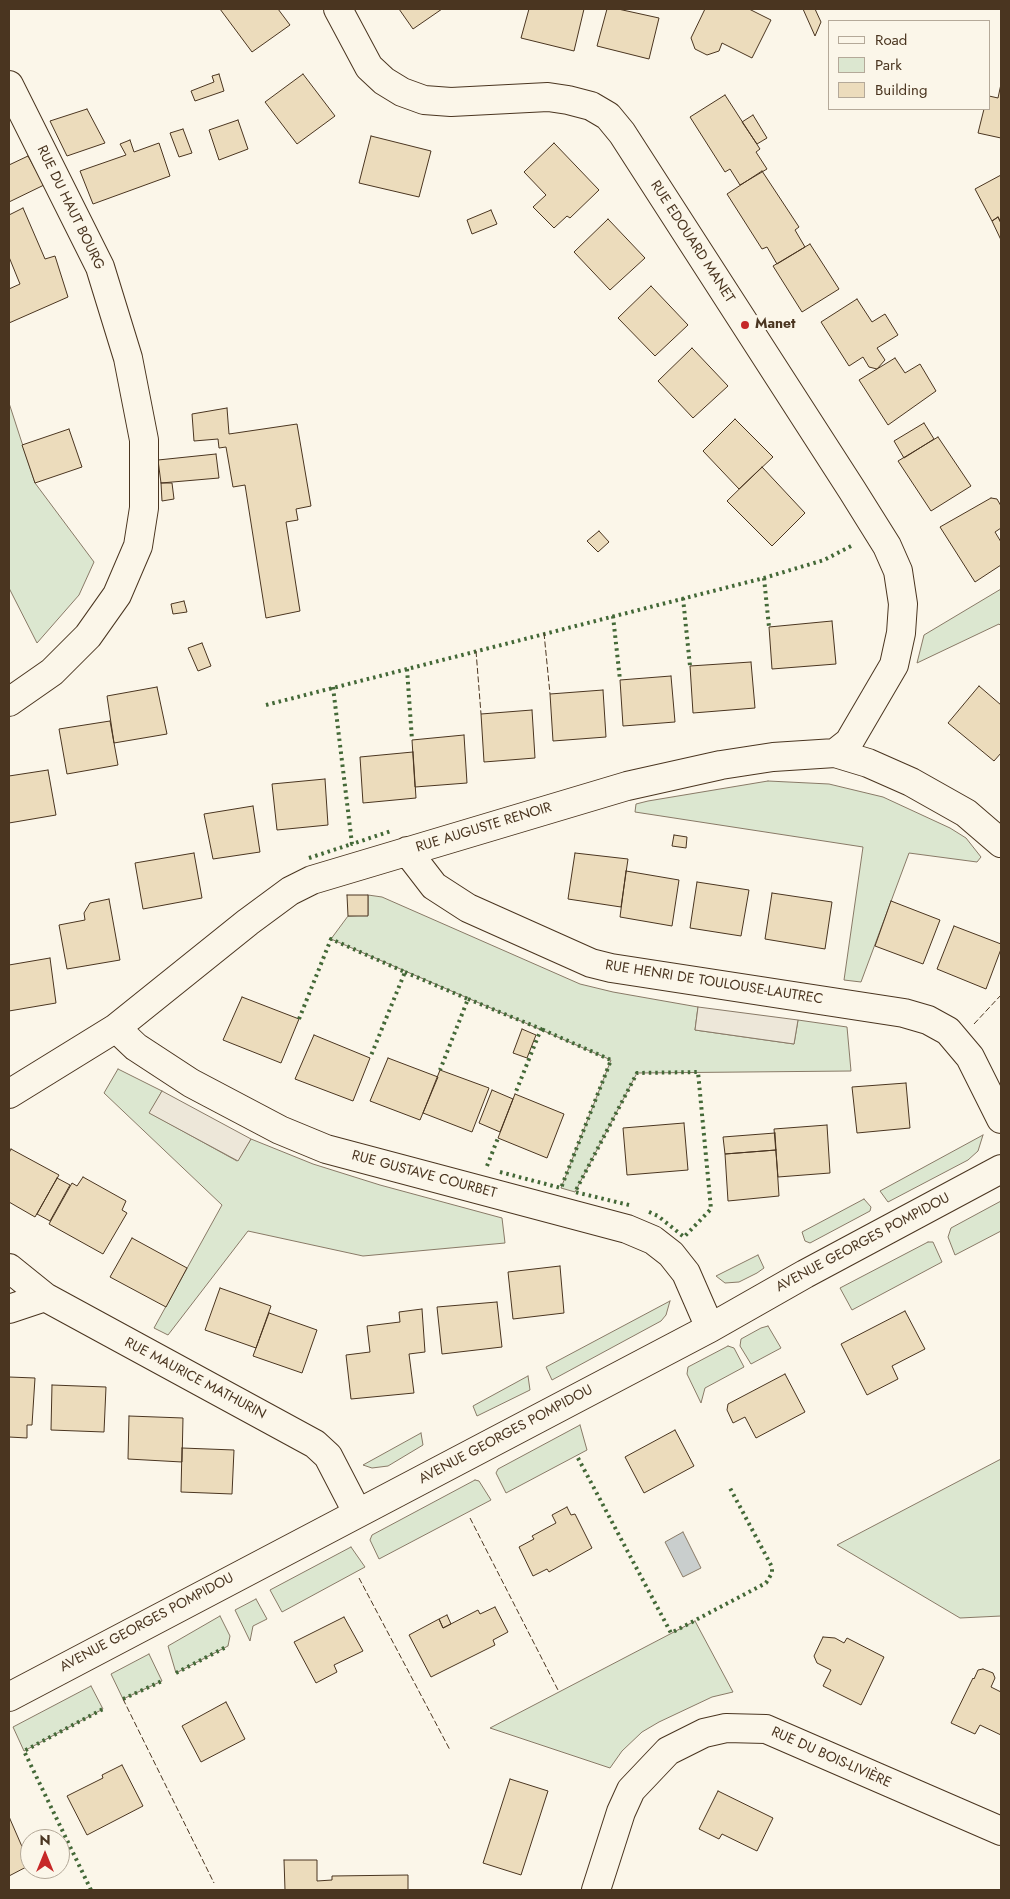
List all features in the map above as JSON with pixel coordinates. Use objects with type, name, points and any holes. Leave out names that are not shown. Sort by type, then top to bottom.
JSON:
[{"type":"street","name":"RUE EDOUARD MANET","points":[[338,9],[369,67],[384,81],[402,92],[424,100],[452,102],[548,97],[568,100],[591,106],[603,113],[622,133],[852,490],[887,546],[898,571],[903,604],[901,633],[894,665],[849,742],[835,753]]},
{"type":"street","name":"RUE DU HAUT BOURG","points":[[9,85],[45,154],[103,276],[128,358],[144,440],[144,508],[138,546],[117,594],[104,615],[88,636],[52,672],[9,702]]},
{"type":"street","name":"RUE AUGUSTE RENOIR","points":[[9,1094],[116,1028],[248,922],[290,892],[312,880],[627,786],[721,765],[773,757],[835,753],[868,763],[911,782],[966,814],[1001,843]]},
{"type":"street","name":"RUE HENRI DE TOULOUSE-LAUTREC","points":[[407,851],[434,886],[468,908],[590,963],[611,968],[904,1013],[928,1020],[948,1031],[970,1057],[1001,1119]]},
{"type":"street","name":"RUE GUSTAVE COURBET","points":[[116,1028],[136,1047],[191,1083],[280,1130],[326,1149],[628,1229],[653,1240],[670,1254],[686,1273],[710,1328]]},
{"type":"street","name":"AVENUE GEORGES POMPIDOU","points":[[9,1697],[357,1512],[710,1328],[805,1274],[1001,1169]]},
{"type":"street","name":"RUE MAURICE MATHURIN","points":[[9,1268],[44,1297],[316,1444],[328,1456],[357,1512]]},
{"type":"street","points":[[9,1309],[44,1297]]},
{"type":"street","name":"RUE DU BOIS-LIVIÈRE","points":[[596,1890],[630,1790],[668,1751],[704,1733],[726,1728],[766,1729],[1001,1831]]},
{"type":"green space","points":[[9,403],[35,483],[94,562],[79,595],[37,643],[9,588]]},
{"type":"green space","points":[[1001,589],[1001,626],[999,624],[917,663],[924,635]]},
{"type":"green space","points":[[768,781],[829,784],[883,797],[950,828],[966,838],[981,857],[977,862],[909,853],[861,982],[844,980],[863,847],[635,812],[636,804],[648,801]]},
{"type":"green space","points":[[368,895],[382,897],[580,984],[613,992],[698,1007],[695,1030],[794,1044],[798,1020],[847,1027],[851,1071],[637,1073],[575,1192],[561,1188],[611,1060],[331,939],[348,916],[368,915]]},
{"type":"green space","points":[[118,1069],[162,1091],[150,1113],[237,1161],[251,1139],[313,1164],[380,1185],[502,1218],[505,1243],[363,1256],[248,1231],[168,1335],[154,1328],[222,1205],[104,1093]]},
{"type":"green space","points":[[983,1135],[978,1151],[968,1160],[888,1202],[880,1191]]},
{"type":"green space","points":[[864,1199],[871,1207],[870,1211],[810,1243],[805,1241],[802,1232]]},
{"type":"green space","points":[[1001,1201],[1001,1231],[955,1255],[948,1237],[951,1228]]},
{"type":"green space","points":[[928,1242],[933,1242],[942,1262],[852,1310],[840,1288]]},
{"type":"green space","points":[[758,1255],[764,1268],[739,1282],[725,1283],[716,1276]]},
{"type":"green space","points":[[670,1301],[666,1315],[661,1321],[552,1380],[546,1367]]},
{"type":"green space","points":[[768,1326],[781,1348],[751,1364],[740,1346],[741,1339]]},
{"type":"green space","points":[[728,1346],[734,1348],[744,1367],[705,1388],[701,1403],[687,1374],[688,1367]]},
{"type":"green space","points":[[528,1376],[530,1390],[477,1416],[473,1406]]},
{"type":"green space","points":[[580,1425],[587,1450],[506,1493],[496,1473],[498,1469]]},
{"type":"green space","points":[[421,1433],[423,1445],[388,1466],[372,1468],[363,1465]]},
{"type":"green space","points":[[1001,1459],[1001,1616],[960,1618],[837,1545]]},
{"type":"green space","points":[[475,1480],[479,1481],[491,1500],[379,1559],[370,1540],[372,1535]]},
{"type":"green space","points":[[351,1547],[365,1567],[282,1612],[270,1590]]},
{"type":"green space","points":[[256,1599],[267,1619],[253,1626],[250,1641],[235,1610]]},
{"type":"green space","points":[[220,1616],[230,1636],[228,1646],[176,1673],[168,1646]]},
{"type":"green space","points":[[695,1621],[733,1692],[712,1697],[642,1732],[622,1751],[610,1768],[490,1728]]},
{"type":"green space","points":[[149,1654],[162,1681],[123,1699],[111,1674]]},
{"type":"green space","points":[[91,1686],[103,1709],[24,1751],[13,1727]]},
{"type":"shaded area","points":[[698,1007],[798,1020],[794,1044],[695,1030]]},
{"type":"shaded area","points":[[162,1091],[251,1139],[238,1161],[149,1113]]},
{"type":"shaded area","points":[[683,1532],[701,1568],[683,1577],[665,1542]]},
{"type":"building","points":[[220,9],[278,9],[290,25],[252,52]]},
{"type":"building","points":[[399,9],[442,9],[413,29]]},
{"type":"building","points":[[529,9],[584,9],[574,51],[521,38]]},
{"type":"building","points":[[607,9],[618,9],[659,18],[649,59],[597,46]]},
{"type":"building","points":[[705,9],[749,9],[771,20],[752,58],[722,43],[719,51],[707,55],[695,49],[691,38]]},
{"type":"building","points":[[803,9],[815,9],[821,22],[815,36]]},
{"type":"building","points":[[219,74],[224,91],[195,101],[191,91],[214,82],[212,76]]},
{"type":"building","points":[[303,74],[335,116],[297,144],[265,102]]},
{"type":"building","points":[[1001,84],[1001,138],[978,133],[984,110],[990,110],[990,96],[998,98]]},
{"type":"building","points":[[725,95],[760,149],[756,152],[767,169],[740,185],[730,169],[725,172],[690,117]]},
{"type":"building","points":[[87,109],[105,143],[67,156],[50,121]]},
{"type":"building","points":[[753,115],[767,138],[757,144],[742,122]]},
{"type":"building","points":[[238,120],[248,149],[219,160],[209,130]]},
{"type":"building","points":[[183,129],[192,153],[179,157],[170,133]]},
{"type":"building","points":[[371,136],[431,151],[419,197],[359,183]]},
{"type":"building","points":[[130,140],[134,152],[159,143],[170,176],[93,204],[80,171],[126,155],[120,144]]},
{"type":"building","points":[[554,143],[599,190],[570,218],[567,216],[554,228],[533,207],[546,195],[524,172]]},
{"type":"building","points":[[28,156],[44,185],[9,202],[9,165]]},
{"type":"building","points":[[762,171],[799,227],[795,230],[805,247],[777,264],[767,247],[762,249],[727,194]]},
{"type":"building","points":[[1001,175],[1001,223],[998,217],[992,221],[975,189]]},
{"type":"building","points":[[23,208],[45,259],[55,256],[68,297],[9,323],[9,289],[20,284],[9,257],[9,215]]},
{"type":"building","points":[[491,210],[497,224],[472,234],[467,220]]},
{"type":"building","points":[[998,217],[1001,223],[1001,240],[992,221]]},
{"type":"building","points":[[608,219],[645,258],[610,290],[574,252]]},
{"type":"building","points":[[810,244],[839,289],[802,312],[773,266]]},
{"type":"building","points":[[651,286],[688,325],[655,356],[618,318]]},
{"type":"building","points":[[857,299],[872,322],[885,314],[898,335],[877,348],[885,360],[877,369],[869,367],[863,357],[849,366],[821,322]]},
{"type":"building","points":[[692,348],[728,386],[693,418],[658,381]]},
{"type":"building","points":[[895,358],[905,373],[920,364],[936,391],[888,425],[859,380]]},
{"type":"building","points":[[227,408],[229,434],[297,424],[311,506],[296,509],[298,520],[286,522],[300,611],[266,618],[245,485],[233,487],[226,447],[219,448],[218,439],[194,441],[192,414]]},
{"type":"building","points":[[735,419],[773,457],[739,489],[703,451]]},
{"type":"building","points":[[924,423],[934,439],[904,458],[894,441]]},
{"type":"building","points":[[69,429],[82,467],[35,483],[22,445]]},
{"type":"building","points":[[938,437],[971,486],[931,511],[898,461]]},
{"type":"building","points":[[216,454],[219,478],[161,483],[158,460]]},
{"type":"building","points":[[762,467],[805,513],[772,546],[727,501]]},
{"type":"building","points":[[161,483],[172,483],[174,499],[162,501]]},
{"type":"building","points":[[991,498],[997,499],[1001,506],[1001,528],[995,532],[1001,542],[1001,565],[975,582],[940,527]]},
{"type":"building","points":[[599,531],[609,542],[598,552],[587,541]]},
{"type":"building","points":[[184,601],[187,612],[173,614],[171,604]]},
{"type":"building","points":[[832,621],[836,664],[772,669],[769,627]]},
{"type":"building","points":[[202,643],[211,666],[198,671],[188,648]]},
{"type":"building","points":[[751,662],[755,708],[693,713],[690,666]]},
{"type":"building","points":[[671,676],[675,722],[623,726],[620,680]]},
{"type":"building","points":[[979,686],[1001,705],[1001,753],[994,761],[948,723]]},
{"type":"building","points":[[157,687],[167,734],[114,743],[107,696]]},
{"type":"building","points":[[603,690],[606,737],[553,741],[550,694]]},
{"type":"building","points":[[532,710],[535,758],[484,762],[481,714]]},
{"type":"building","points":[[110,721],[118,765],[67,774],[59,729]]},
{"type":"building","points":[[464,735],[467,783],[415,787],[412,740]]},
{"type":"building","points":[[413,752],[416,798],[363,803],[360,757]]},
{"type":"building","points":[[48,770],[56,815],[9,823],[9,776]]},
{"type":"building","points":[[325,779],[328,825],[277,830],[272,784]]},
{"type":"building","points":[[253,806],[260,852],[213,859],[204,814]]},
{"type":"building","points":[[674,835],[687,837],[686,848],[672,846]]},
{"type":"building","points":[[194,853],[202,898],[143,909],[135,863]]},
{"type":"building","points":[[575,853],[628,859],[621,907],[568,899]]},
{"type":"building","points":[[626,871],[679,880],[672,926],[620,917]]},
{"type":"building","points":[[697,882],[749,890],[741,936],[690,928]]},
{"type":"building","points":[[772,893],[832,902],[825,949],[765,939]]},
{"type":"building","points":[[347,895],[368,895],[368,916],[348,916]]},
{"type":"building","points":[[109,899],[120,960],[67,969],[59,925],[85,920],[84,913],[90,903]]},
{"type":"building","points":[[891,901],[940,920],[923,964],[875,946]]},
{"type":"building","points":[[954,926],[1001,944],[1001,949],[986,989],[937,969]]},
{"type":"building","points":[[50,958],[56,1003],[9,1011],[9,965]]},
{"type":"building","points":[[242,997],[299,1019],[281,1063],[223,1040]]},
{"type":"building","points":[[522,1029],[536,1035],[527,1058],[513,1053]]},
{"type":"building","points":[[314,1035],[370,1058],[353,1101],[295,1079]]},
{"type":"building","points":[[388,1058],[438,1077],[420,1120],[370,1101]]},
{"type":"building","points":[[440,1070],[489,1088],[472,1132],[423,1113]]},
{"type":"building","points":[[906,1083],[910,1128],[857,1133],[852,1087]]},
{"type":"building","points":[[492,1090],[513,1099],[500,1132],[479,1123]]},
{"type":"building","points":[[515,1094],[564,1114],[547,1158],[498,1138]]},
{"type":"building","points":[[684,1123],[688,1170],[627,1175],[623,1128]]},
{"type":"building","points":[[827,1125],[830,1173],[778,1177],[774,1129]]},
{"type":"building","points":[[775,1133],[776,1150],[725,1154],[723,1137]]},
{"type":"building","points":[[11,1149],[59,1175],[35,1217],[9,1202],[9,1153]]},
{"type":"building","points":[[776,1150],[779,1196],[728,1201],[725,1154]]},
{"type":"building","points":[[83,1177],[126,1201],[122,1210],[127,1213],[103,1254],[49,1224],[72,1183],[77,1186]]},
{"type":"building","points":[[57,1178],[70,1185],[50,1221],[37,1214]]},
{"type":"building","points":[[132,1238],[187,1268],[166,1307],[110,1277]]},
{"type":"building","points":[[560,1266],[564,1313],[513,1319],[508,1272]]},
{"type":"building","points":[[220,1288],[271,1306],[256,1348],[205,1330]]},
{"type":"building","points":[[497,1302],[502,1347],[442,1354],[437,1307]]},
{"type":"building","points":[[422,1309],[425,1352],[409,1354],[414,1393],[351,1399],[346,1355],[370,1352],[367,1326],[400,1322],[399,1312]]},
{"type":"building","points":[[905,1311],[925,1349],[892,1366],[898,1379],[867,1395],[841,1344]]},
{"type":"building","points":[[269,1313],[317,1330],[302,1373],[253,1356]]},
{"type":"building","points":[[785,1374],[805,1412],[756,1438],[745,1417],[733,1423],[727,1410],[728,1404]]},
{"type":"building","points":[[9,1377],[35,1378],[32,1425],[27,1425],[27,1438],[9,1437]]},
{"type":"building","points":[[52,1385],[106,1387],[104,1432],[51,1430]]},
{"type":"building","points":[[129,1416],[183,1418],[182,1462],[128,1459]]},
{"type":"building","points":[[675,1430],[694,1466],[644,1493],[625,1457]]},
{"type":"building","points":[[182,1448],[234,1450],[232,1494],[181,1492]]},
{"type":"building","points":[[567,1507],[571,1515],[575,1514],[592,1548],[549,1572],[547,1569],[533,1576],[519,1547],[534,1539],[532,1536],[556,1523],[552,1515]]},
{"type":"building","points":[[495,1607],[508,1632],[493,1640],[495,1645],[431,1677],[409,1635],[439,1619],[443,1628],[478,1610],[480,1614]]},
{"type":"building","points":[[447,1615],[451,1624],[443,1628],[439,1619]]},
{"type":"building","points":[[344,1617],[363,1651],[334,1665],[337,1672],[316,1683],[294,1642]]},
{"type":"building","points":[[823,1637],[835,1638],[844,1643],[847,1638],[884,1657],[861,1705],[823,1686],[831,1670],[817,1663],[814,1656]]},
{"type":"building","points":[[983,1669],[993,1673],[995,1678],[991,1687],[1001,1692],[1001,1735],[980,1725],[975,1734],[951,1723],[973,1678],[978,1670]]},
{"type":"building","points":[[226,1702],[245,1739],[201,1762],[182,1726]]},
{"type":"building","points":[[122,1765],[143,1806],[87,1835],[67,1796],[103,1778],[102,1775]]},
{"type":"building","points":[[510,1779],[548,1791],[521,1875],[483,1863]]},
{"type":"building","points":[[718,1791],[773,1818],[757,1851],[722,1834],[719,1839],[699,1829]]},
{"type":"building","points":[[9,1820],[20,1842],[20,1870],[9,1876]]},
{"type":"building","points":[[284,1860],[317,1860],[317,1881],[332,1880],[332,1876],[408,1875],[408,1890],[285,1890]]},
{"type":"hedge","points":[[266,705],[764,578],[824,560],[853,545]]},
{"type":"hedge","points":[[764,578],[769,627]]},
{"type":"hedge","points":[[683,598],[690,666]]},
{"type":"hedge","points":[[613,616],[620,680]]},
{"type":"hedge","points":[[407,669],[412,740]]},
{"type":"hedge","points":[[333,687],[352,844],[391,831]]},
{"type":"hedge","points":[[309,858],[352,844]]},
{"type":"hedge","points":[[299,1019],[331,939],[405,972],[370,1058]]},
{"type":"hedge","points":[[405,972],[468,999],[440,1070]]},
{"type":"hedge","points":[[468,999],[541,1029],[515,1094]]},
{"type":"hedge","points":[[500,1172],[561,1188],[611,1060],[541,1029]]},
{"type":"hedge","points":[[629,1205],[575,1192],[637,1073],[698,1072],[711,1209],[684,1237],[658,1216],[647,1211]]},
{"type":"hedge","points":[[487,1166],[498,1138]]},
{"type":"hedge","points":[[578,1458],[671,1633],[766,1583],[772,1573],[772,1567],[730,1488]]},
{"type":"hedge","points":[[176,1673],[228,1646]]},
{"type":"hedge","points":[[123,1699],[162,1681]]},
{"type":"hedge","points":[[91,1890],[24,1751],[103,1709]]},
{"type":"fence","points":[[544,633],[550,694]]},
{"type":"fence","points":[[476,651],[481,714]]},
{"type":"fence","points":[[974,1024],[1001,995]]},
{"type":"fence","points":[[470,1518],[559,1692]]},
{"type":"fence","points":[[359,1578],[450,1750]]},
{"type":"fence","points":[[123,1699],[214,1883]]},
{"type":"place","name":"Manet","points":[[745,325]]}]
